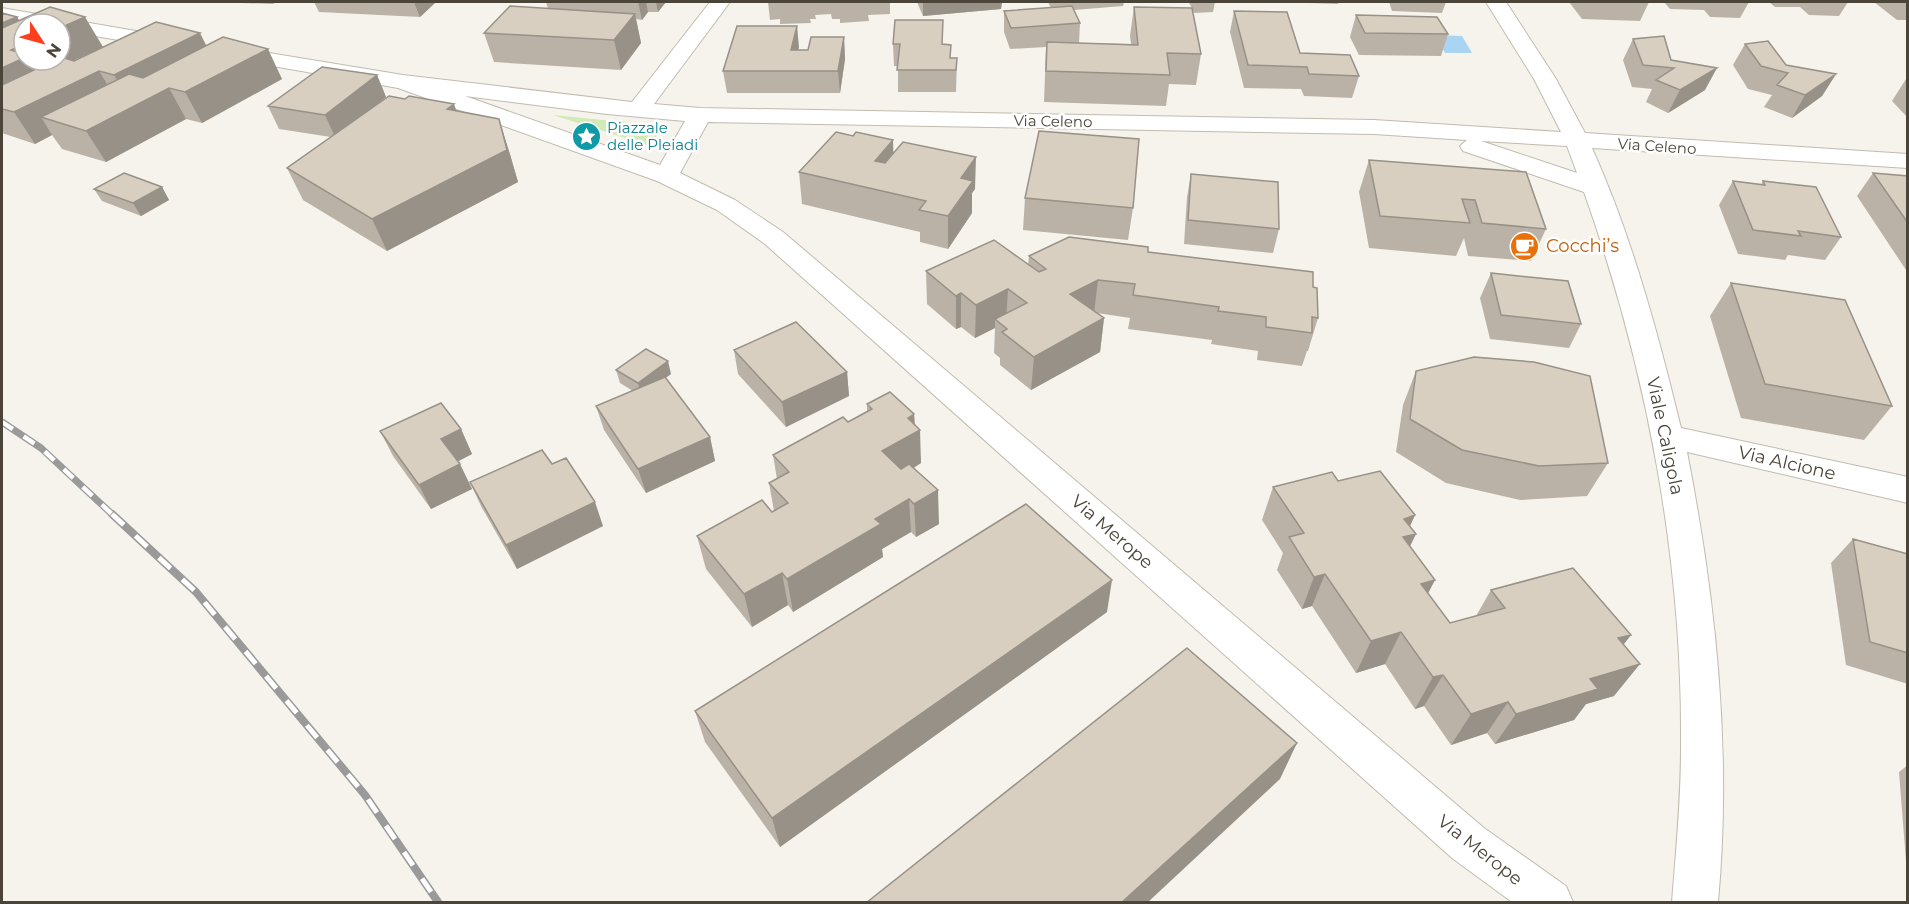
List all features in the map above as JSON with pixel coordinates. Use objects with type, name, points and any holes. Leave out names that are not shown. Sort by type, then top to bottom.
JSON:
[{"type":"street","points":[[638,110],[720,2]]},
{"type":"street","name":"Viale Caligola","points":[[1496,2],[1543,75],[1576,141],[1595,187],[1640,327],[1667,435],[1692,576],[1701,679],[1701,818],[1695,903]]},
{"type":"street","points":[[72,26],[189,46]]},
{"type":"street","points":[[211,49],[404,82],[638,110],[700,115],[666,176],[404,82]]},
{"type":"street","name":"Via Celeno","points":[[700,115],[1406,128],[1908,162]]},
{"type":"street","name":"Via Celeno","points":[[1406,128],[1502,155],[1595,187]]},
{"type":"street","name":"Via Merope","points":[[666,176],[726,205],[774,238],[1468,843],[1550,903]]},
{"type":"street","name":"Via Alcione","points":[[1667,435],[1908,490]]},
{"type":"green space","points":[[553,115],[663,126],[650,146]]},
{"type":"water","points":[[1435,35],[1462,36],[1472,53],[1445,53]]},
{"type":"building","points":[[510,6],[635,14],[614,40],[484,33]]},
{"type":"building","points":[[1072,6],[1080,23],[1011,28],[1004,11]]},
{"type":"building","points":[[50,7],[68,12],[39,12]]},
{"type":"building","points":[[1134,7],[1192,8],[1201,54],[1167,53],[1170,75],[1046,71],[1047,42],[1138,45]]},
{"type":"building","points":[[1234,11],[1287,12],[1300,53],[1350,55],[1359,76],[1309,74],[1307,67],[1248,65]]},
{"type":"building","points":[[2,13],[12,16],[12,19],[2,23]]},
{"type":"building","points":[[72,13],[85,17],[72,23]]},
{"type":"building","points":[[1356,15],[1437,17],[1448,34],[1365,33]]},
{"type":"building","points":[[895,20],[943,20],[942,44],[951,45],[950,58],[957,58],[956,70],[897,70],[900,44],[893,44]]},
{"type":"building","points":[[156,22],[200,33],[114,75],[99,71],[14,112],[2,109],[2,85],[30,72],[72,72],[72,60]]},
{"type":"building","points":[[12,24],[12,63],[2,68],[2,28]]},
{"type":"building","points":[[737,26],[797,26],[791,50],[808,50],[811,37],[844,37],[838,71],[723,71]]},
{"type":"building","points":[[1664,36],[1671,60],[1717,68],[1680,90],[1656,80],[1674,68],[1643,65],[1633,39]]},
{"type":"building","points":[[223,37],[268,49],[185,92],[169,88],[86,131],[41,117],[129,74],[143,78]]},
{"type":"building","points":[[1768,41],[1786,65],[1836,74],[1805,95],[1777,85],[1788,73],[1761,66],[1745,44]]},
{"type":"building","points":[[322,67],[377,75],[325,115],[268,106]]},
{"type":"building","points":[[389,96],[405,99],[409,96],[454,104],[447,109],[499,119],[507,150],[372,219],[287,168]]},
{"type":"building","points":[[1039,131],[1139,139],[1133,208],[1025,198]]},
{"type":"building","points":[[836,132],[853,136],[856,132],[893,140],[875,161],[885,163],[903,142],[976,157],[961,178],[973,181],[948,216],[919,210],[926,201],[799,172]]},
{"type":"building","points":[[1369,160],[1526,172],[1546,229],[1482,223],[1475,200],[1462,199],[1470,223],[1380,216]]},
{"type":"building","points":[[124,173],[162,187],[133,203],[94,189]]},
{"type":"building","points":[[1873,173],[1908,176],[1908,223]]},
{"type":"building","points":[[1191,174],[1278,182],[1279,229],[1188,220]]},
{"type":"building","points":[[1733,181],[1765,185],[1763,181],[1816,187],[1841,237],[1798,231],[1801,236],[1753,230]]},
{"type":"building","points":[[1069,237],[1148,247],[1148,252],[1313,272],[1313,287],[1317,288],[1318,318],[1312,317],[1312,333],[1266,327],[1266,317],[1218,311],[1219,307],[1133,295],[1135,284],[1098,280],[1070,294],[1104,318],[1034,357],[1002,332],[1007,329],[995,319],[1027,303],[1008,289],[976,305],[961,293],[956,296],[926,271],[994,240],[1039,272],[1046,269],[1029,256]]},
{"type":"building","points":[[1491,273],[1568,281],[1581,324],[1501,315]]},
{"type":"building","points":[[1731,283],[1845,300],[1892,406],[1765,384]]},
{"type":"building","points":[[796,322],[847,372],[782,402],[734,350]]},
{"type":"building","points":[[646,349],[668,361],[638,383],[616,370]]},
{"type":"building","points":[[1474,357],[1534,362],[1590,376],[1608,463],[1539,466],[1462,450],[1410,419],[1416,371]]},
{"type":"building","points":[[665,377],[710,437],[638,469],[596,406]]},
{"type":"building","points":[[890,392],[914,414],[908,418],[920,430],[882,451],[901,469],[909,464],[938,490],[914,504],[909,499],[875,519],[881,524],[787,579],[782,573],[744,594],[697,536],[762,500],[772,512],[788,503],[769,483],[789,472],[773,455],[843,417],[848,422],[872,409],[867,404]]},
{"type":"building","points":[[441,403],[461,429],[441,439],[460,464],[419,485],[380,431]]},
{"type":"building","points":[[542,450],[552,464],[566,458],[595,502],[506,545],[470,482]]},
{"type":"building","points":[[1380,471],[1415,515],[1404,519],[1416,534],[1403,537],[1435,580],[1421,584],[1450,623],[1505,608],[1491,590],[1573,568],[1631,635],[1618,638],[1640,664],[1590,679],[1598,689],[1516,714],[1508,702],[1471,714],[1443,675],[1433,677],[1401,632],[1371,641],[1325,574],[1314,577],[1289,537],[1304,533],[1273,487],[1332,472],[1338,481]]},
{"type":"building","points":[[1026,504],[1112,580],[772,818],[695,711]]},
{"type":"building","points":[[1853,539],[1908,554],[1908,653],[1870,642]]},
{"type":"building","points":[[1187,648],[1297,743],[1121,903],[866,903]]},
{"type":"railway","points":[[2,422],[41,448],[114,516]]},
{"type":"railway","points":[[112,514],[196,592],[365,795],[438,902]]},
{"type":"place","name":"Piazzale delle Pleiadi","points":[[586,136]]},
{"type":"place","name":"Cocchi’s","points":[[1525,246]]}]
